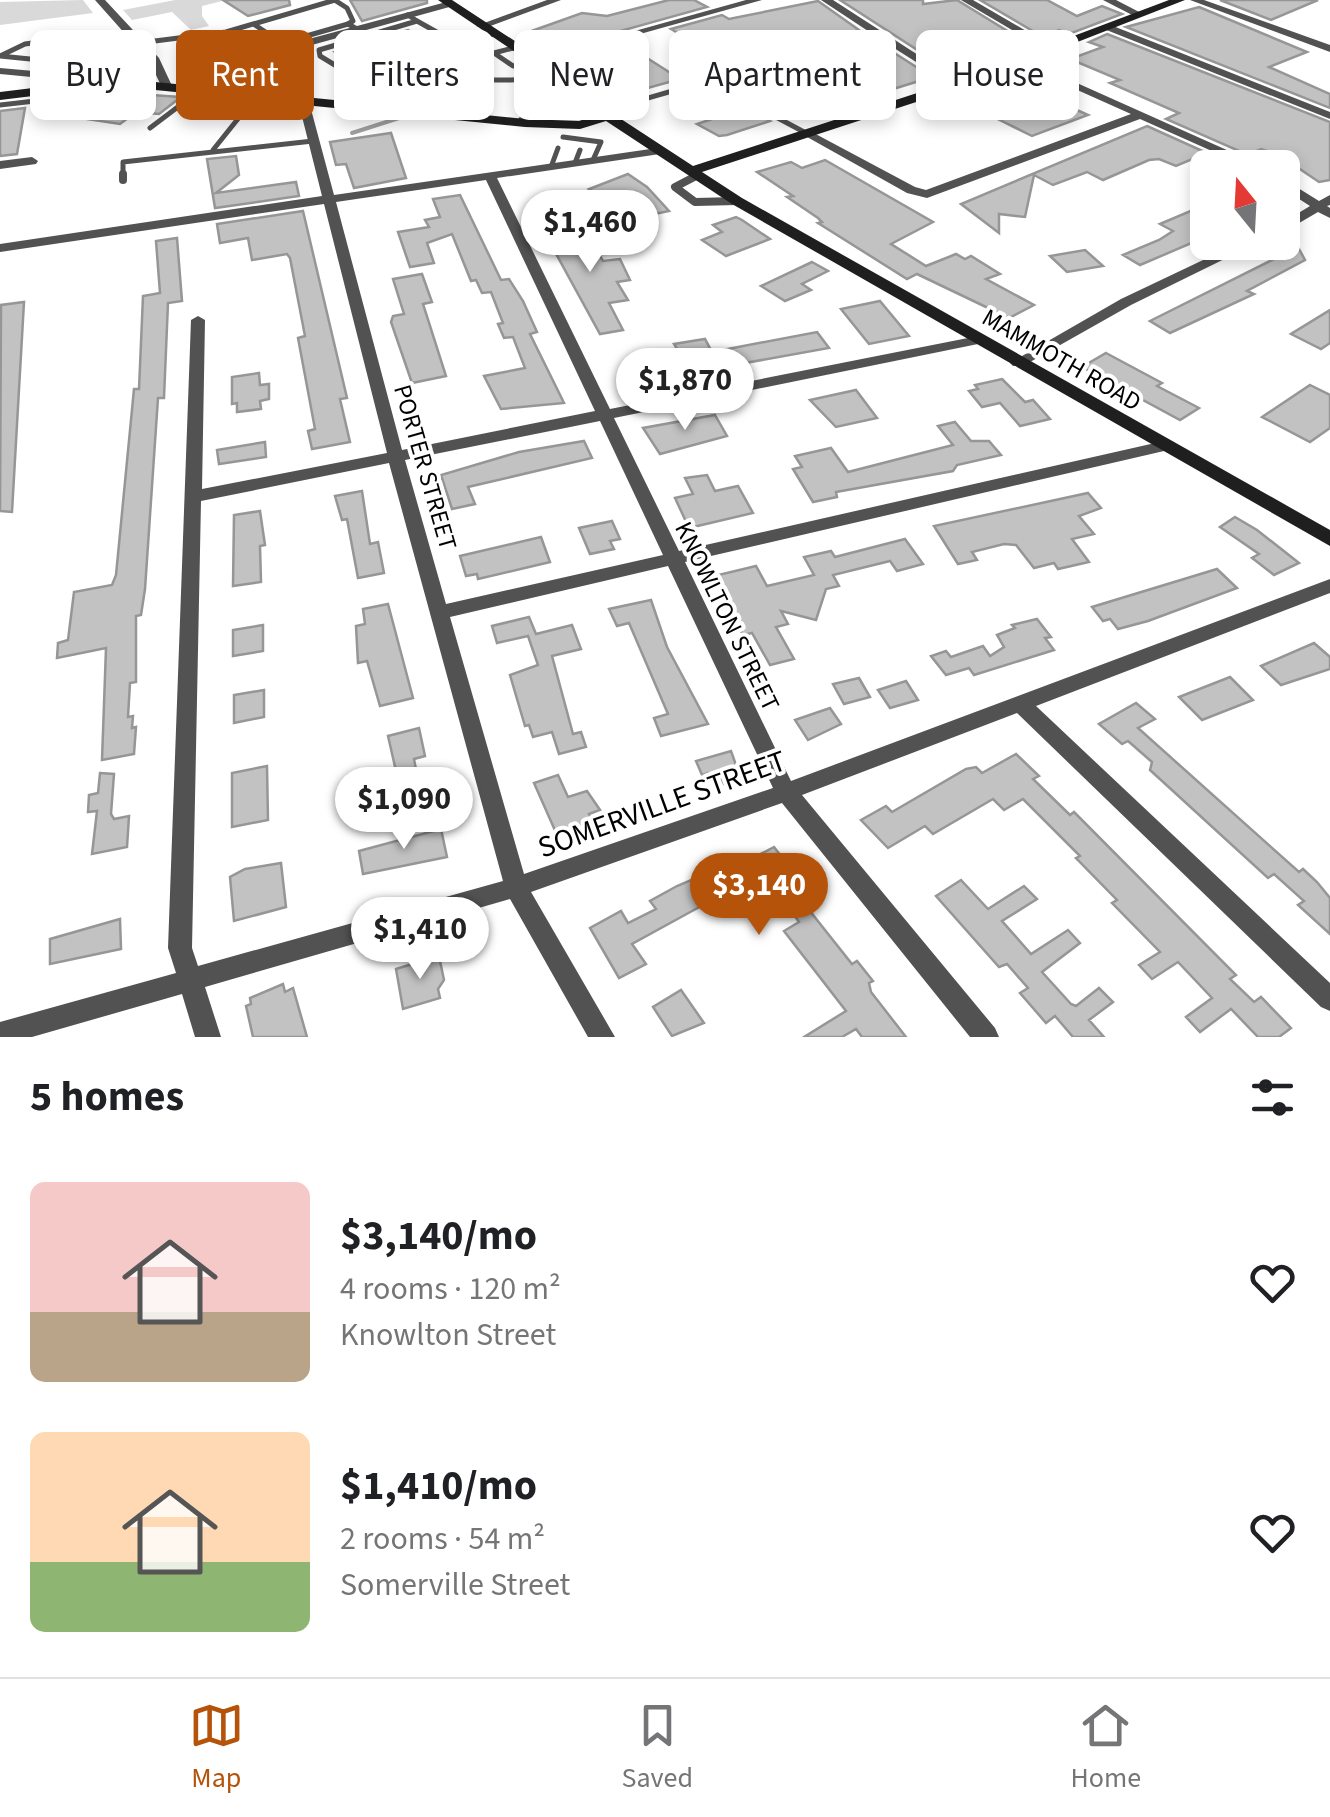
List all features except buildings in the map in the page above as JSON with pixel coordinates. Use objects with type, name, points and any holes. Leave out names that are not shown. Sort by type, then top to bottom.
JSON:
[{"type":"main road","points":[[1079,38],[1179,0]]},
{"type":"main road","name":"MAMMOTH ROAD","points":[[447,2],[487,30]]},
{"type":"main road","name":"MAMMOTH ROAD","points":[[494,35],[513,48]]},
{"type":"main road","points":[[156,87],[176,89]]},
{"type":"main road","points":[[0,96],[30,96]]},
{"type":"main road","points":[[699,171],[916,98]]},
{"type":"main road","points":[[494,120],[580,125],[589,120]]},
{"type":"main road","name":"MAMMOTH ROAD","points":[[622,120],[737,200],[1330,540]]},
{"type":"main road","name":"MAMMOTH ROAD","points":[[624,120],[771,218]]},
{"type":"street","points":[[100,0],[127,30]]},
{"type":"street","points":[[487,30],[556,0]]},
{"type":"street","points":[[644,30],[757,0]]},
{"type":"street","points":[[826,0],[873,30]]},
{"type":"street","points":[[966,0],[1019,30]]},
{"type":"street","points":[[1108,0],[1140,15]]},
{"type":"street","points":[[1195,0],[1330,48]]},
{"type":"street","points":[[314,38],[352,27],[413,18],[447,2]]},
{"type":"street","points":[[1108,27],[1330,116]]},
{"type":"street","points":[[156,68],[168,88]]},
{"type":"street","points":[[0,71],[30,74]]},
{"type":"street","points":[[1079,86],[1221,150]]},
{"type":"street","points":[[806,133],[911,190],[927,194],[1142,114]]},
{"type":"street","name":"PORTER STREET","points":[[307,120],[516,888],[602,1037]]},
{"type":"street","points":[[0,248],[552,166],[580,148],[593,160],[660,150]]},
{"type":"street","points":[[0,165],[32,161]]},
{"type":"street","name":"KNOWLTON STREET","points":[[490,176],[786,792],[986,1037]]},
{"type":"street","points":[[1300,192],[1326,206]]},
{"type":"street","points":[[1300,219],[1326,206]]},
{"type":"street","points":[[1018,363],[1126,302],[1215,260]]},
{"type":"street","points":[[198,320],[180,948],[208,1037]]},
{"type":"street","points":[[192,497],[978,340]]},
{"type":"street","points":[[440,612],[1164,446]]},
{"type":"street","name":"SOMERVILLE STREET","points":[[0,1034],[516,888],[786,792],[1330,586]]},
{"type":"street","points":[[1022,704],[1330,999]]},
{"type":"lane","points":[[156,40],[255,25],[336,0],[347,8],[354,21],[352,27]]},
{"type":"lane","points":[[378,30],[413,18],[434,30]]},
{"type":"lane","points":[[255,25],[264,30]]},
{"type":"lane","points":[[76,37],[84,40],[60,62],[0,56],[25,44],[76,37]]},
{"type":"lane","points":[[334,45],[320,50],[320,56],[334,65]]},
{"type":"lane","points":[[513,48],[494,53],[514,66]]},
{"type":"lane","points":[[0,105],[30,97]]},
{"type":"lane","points":[[150,128],[176,109]]},
{"type":"lane","points":[[213,150],[236,120]]},
{"type":"lane","points":[[781,120],[806,133]]},
{"type":"lane","points":[[552,124],[561,142],[580,148],[601,142],[593,160]]},
{"type":"lane","points":[[123,180],[123,162],[312,141]]},
{"type":"lane","points":[[552,166],[561,142]]},
{"type":"lane","points":[[699,171],[675,187],[695,202],[737,200]]},
{"type":"shaded area","points":[[83,0],[93,13],[0,25],[0,2]]},
{"type":"shaded area","points":[[175,0],[226,0],[202,6],[202,16],[209,26],[191,30],[172,12],[132,20],[123,10]]},
{"type":"waterway","points":[[352,133],[393,120]]}]
